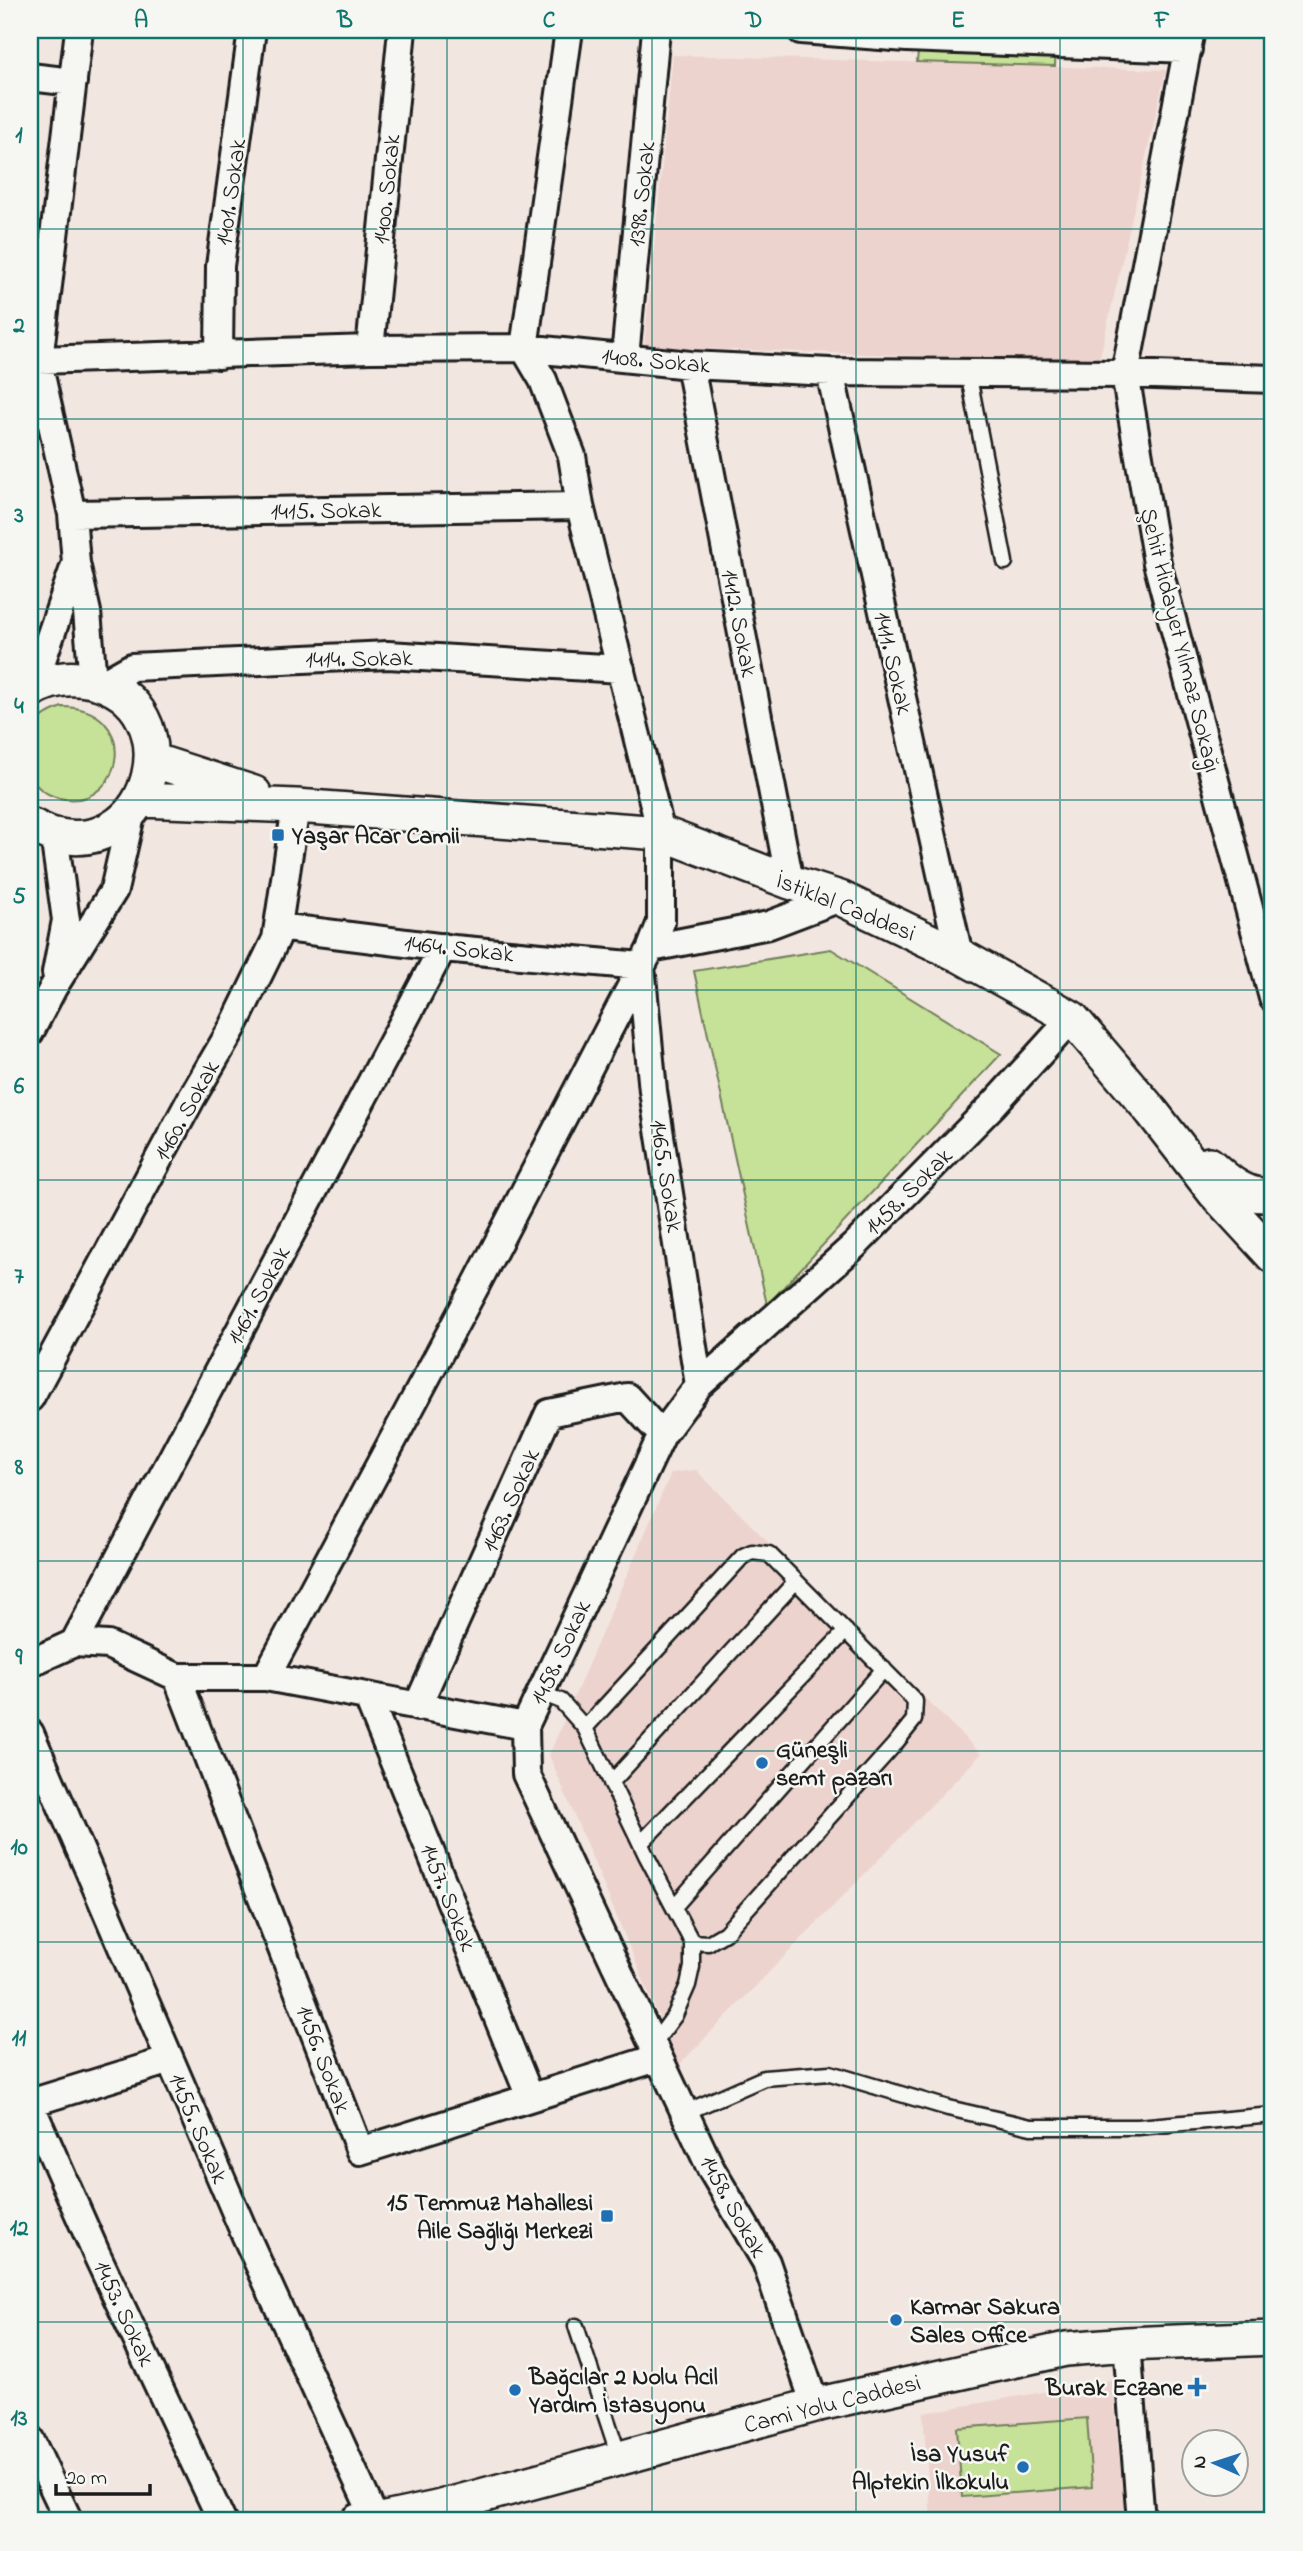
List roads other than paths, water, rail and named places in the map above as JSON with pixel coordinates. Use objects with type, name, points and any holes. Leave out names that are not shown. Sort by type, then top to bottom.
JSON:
[{"type":"street","points":[[39,360],[79,30]]},
{"type":"street","name":"1401. Sokak","points":[[219,355],[220,266],[252,30]]},
{"type":"street","name":"1400. Sokak","points":[[370,349],[402,30]]},
{"type":"street","points":[[266,1677],[476,1286],[646,957],[661,922],[661,833],[580,506],[572,456],[543,380],[524,348],[569,30]]},
{"type":"street","name":"1398. Sokak","points":[[625,358],[656,30]]},
{"type":"street","points":[[801,30],[1190,39]]},
{"type":"street","name":"Şehit Hidayet Yılmaz Sokağı","points":[[1190,39],[1125,374],[1157,563],[1273,994]]},
{"type":"street","points":[[30,77],[73,82]]},
{"type":"street","points":[[30,328],[72,514],[76,564],[87,612],[97,682]]},
{"type":"street","name":"1408. Sokak","points":[[39,360],[370,349],[524,348],[690,365],[830,372],[1125,374],[1273,379]]},
{"type":"street","name":"1412. Sokak","points":[[690,365],[790,882]]},
{"type":"street","name":"1411. Sokak","points":[[830,372],[959,955]]},
{"type":"street","name":"1415. Sokak","points":[[72,514],[580,506]]},
{"type":"street","points":[[31,690],[76,564]]},
{"type":"street","name":"1414. Sokak","points":[[97,682],[132,667],[388,655],[621,668]]},
{"type":"street","points":[[30,1032],[53,988],[114,890],[136,805],[150,774],[152,760],[149,736],[139,714],[123,696],[97,682],[79,678],[55,680],[31,690]]},
{"type":"street","name":"İstiklal Caddesi","points":[[152,760],[296,806]]},
{"type":"street","points":[[53,988],[66,920],[42,830],[75,837],[96,834],[116,825],[136,805]]},
{"type":"street","name":"İstiklal Caddesi","points":[[136,805],[296,806],[661,833],[840,898],[959,955],[1072,1018],[1152,1112],[1214,1192],[1273,1256]]},
{"type":"street","name":"1460. Sokak","points":[[30,1398],[191,1099],[233,1027],[276,939],[296,806]]},
{"type":"street","name":"1464. Sokak","points":[[278,927],[443,947],[646,957],[769,925],[840,898]]},
{"type":"street","name":"1461. Sokak","points":[[74,1643],[443,947]]},
{"type":"street","name":"1465. Sokak","points":[[646,957],[653,1091],[699,1385]]},
{"type":"street","name":"1458. Sokak","points":[[815,2405],[766,2262],[712,2169],[684,2113],[526,1774],[525,1726],[663,1434],[699,1385],[854,1246],[993,1105],[1072,1018]]},
{"type":"street","points":[[1152,1112],[1230,1183],[1247,1192],[1273,1196],[1267,1207],[1266,1220],[1273,1248]]},
{"type":"street","name":"1463. Sokak","points":[[417,1707],[549,1413],[627,1397],[663,1434]]},
{"type":"street","points":[[30,1663],[74,1643],[108,1644],[177,1677],[266,1677],[525,1726]]},
{"type":"street","name":"1456. Sokak","points":[[177,1677],[360,2151],[530,2097],[655,2052]]},
{"type":"street","name":"1457. Sokak","points":[[368,1698],[530,2097]]},
{"type":"street","name":"1455. Sokak","points":[[30,1733],[254,2255],[376,2521]]},
{"type":"street","points":[[30,2104],[170,2060]]},
{"type":"street","name":"1453. Sokak","points":[[30,2104],[96,2253],[222,2521]]},
{"type":"street","name":"Cami Yolu Caddesi","points":[[358,2521],[437,2515],[620,2459],[815,2405],[1066,2349],[1273,2338]]},
{"type":"street","points":[[1127,2344],[1141,2521]]},
{"type":"street","points":[[30,2439],[69,2521]]},
{"type":"lane","points":[[968,372],[1005,562]]},
{"type":"lane","points":[[585,1728],[743,1556],[752,1552],[769,1554],[915,1701],[914,1720],[726,1933],[708,1943],[692,1942]]},
{"type":"lane","points":[[611,1783],[796,1581]]},
{"type":"lane","points":[[640,1843],[845,1631]]},
{"type":"lane","points":[[674,1907],[884,1670]]},
{"type":"lane","points":[[541,1692],[561,1702],[585,1728],[640,1843],[692,1942],[692,1967],[688,1986],[655,2052]]},
{"type":"lane","points":[[684,2113],[764,2078],[830,2073],[948,2108],[1031,2127],[1138,2127],[1273,2115]]},
{"type":"lane","points":[[576,2326],[620,2459]]},
{"type":"place","name":"Yaşar Acar Camii","points":[[278,835]]},
{"type":"place","name":"Güneşli semt pazarı","points":[[762,1763]]},
{"type":"place","name":"15 Temmuz Mahallesi Aile Sağlığı Merkezi","points":[[607,2216]]},
{"type":"place","name":"Karmar Sakura Sales Office","points":[[896,2320]]},
{"type":"place","name":"Burak Eczane","points":[[1197,2387]]},
{"type":"place","name":"Bağcılar 2 Nolu Acil Yardım İstasyonu","points":[[515,2390]]},
{"type":"place","name":"İsa Yusuf Alptekin İlkokulu","points":[[1023,2467]]}]
